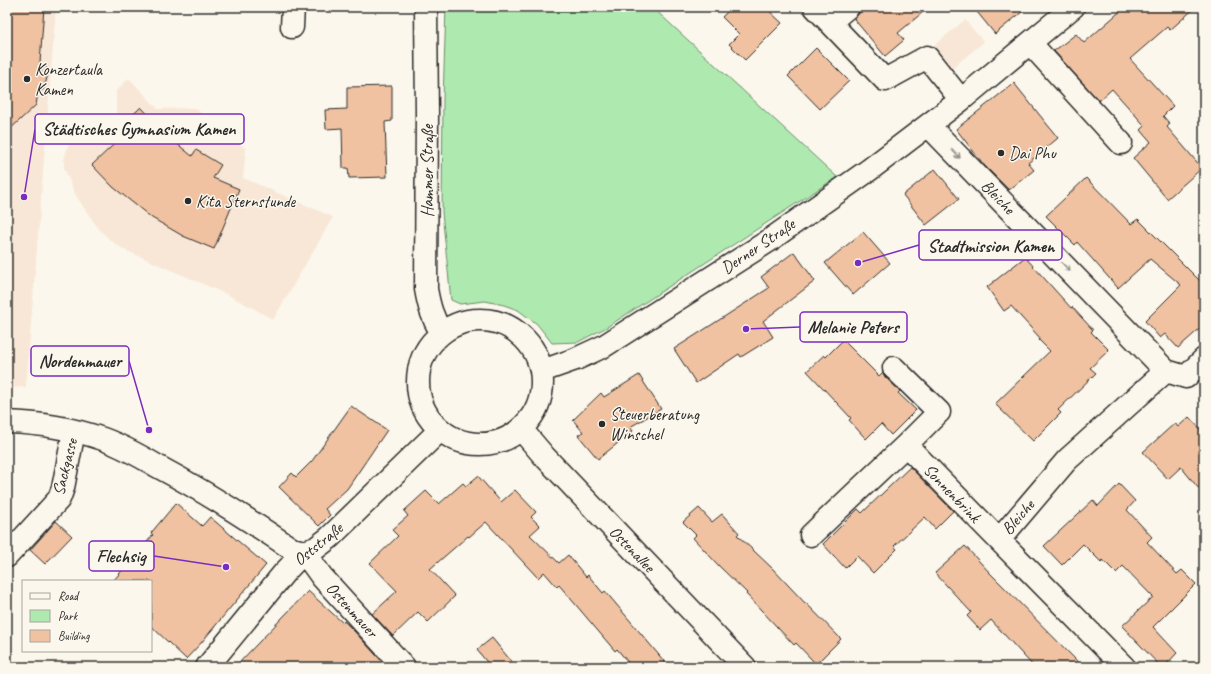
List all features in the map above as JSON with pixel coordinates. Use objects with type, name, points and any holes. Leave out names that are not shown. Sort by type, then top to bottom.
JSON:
[{"type":"street","name":"Hammer Straße","points":[[426,7],[426,289],[428,305],[434,321],[441,332]]},
{"type":"street","points":[[815,7],[885,80],[927,57],[961,100]]},
{"type":"street","points":[[830,22],[848,7]]},
{"type":"street","name":"Derner Straße","points":[[542,371],[576,359],[604,346],[767,242],[929,126],[1073,7]]},
{"type":"street","points":[[1030,43],[1121,143]]},
{"type":"street","name":"Bleiche","points":[[929,126],[1166,371],[1186,377],[1204,359]]},
{"type":"street","points":[[482,319],[503,323],[521,334],[534,351],[542,371],[542,393],[534,413],[521,429],[502,440],[480,444],[459,441],[440,430],[423,408],[417,381],[423,353],[441,332],[460,322],[482,319]]},
{"type":"street","points":[[811,535],[939,412],[894,368]]},
{"type":"street","name":"Bleiche","points":[[1124,667],[999,540],[1067,460],[1166,371]]},
{"type":"street","points":[[7,422],[74,431],[103,439],[173,474],[230,508],[292,548],[304,552]]},
{"type":"street","name":"Ostenallee","points":[[521,429],[544,456],[745,667]]},
{"type":"street","name":"Oststraße","points":[[207,667],[284,573],[304,552],[316,548],[329,538],[440,430]]},
{"type":"street","name":"Sackgasse","points":[[7,556],[60,499],[74,431]]},
{"type":"street","name":"Sonnenbrink","points":[[906,445],[999,540]]},
{"type":"street","name":"Ostenmauer","points":[[304,552],[322,577],[404,667]]},
{"type":"shaded area","points":[[7,7],[56,7],[26,387],[7,388]]},
{"type":"shaded area","points":[[965,20],[984,42],[952,68],[933,46]]},
{"type":"shaded area","name":"Kita Sternstunde","points":[[129,78],[158,109],[195,108],[246,149],[243,178],[333,217],[273,320],[226,294],[125,250],[111,241],[98,228],[75,194],[64,168],[64,159],[68,146],[78,134],[90,126],[116,117],[116,91]]},
{"type":"green space","points":[[446,7],[652,7],[837,177],[607,327],[578,342],[552,343],[537,324],[518,310],[504,305],[485,301],[460,304],[451,300],[442,212]]},
{"type":"building","name":"Konzertaula Kamen","points":[[7,7],[44,7],[40,63],[49,70],[44,89],[38,93],[36,105],[7,132]]},
{"type":"building","points":[[732,7],[765,7],[782,23],[745,60],[729,44],[739,34],[722,17]]},
{"type":"building","points":[[865,7],[929,7],[898,33],[904,40],[885,56],[854,19]]},
{"type":"building","points":[[973,7],[1028,7],[995,34]]},
{"type":"building","points":[[1125,7],[1196,7],[1170,30],[1167,27],[1130,59],[1173,106],[1163,116],[1170,124],[1167,127],[1202,168],[1167,199],[1133,158],[1151,142],[1141,130],[1145,126],[1112,89],[1099,101],[1054,51],[1076,34],[1084,43]]},
{"type":"building","points":[[816,48],[849,81],[820,109],[788,76]]},
{"type":"building","points":[[1014,83],[1058,138],[1028,163],[1034,170],[1009,190],[984,165],[956,129]]},
{"type":"building","points":[[392,86],[392,121],[385,122],[387,177],[349,178],[348,168],[343,168],[342,128],[326,129],[325,110],[347,109],[347,87]]},
{"type":"building","points":[[141,107],[155,122],[153,124],[192,156],[196,150],[221,165],[213,178],[239,189],[214,249],[183,236],[152,218],[113,187],[92,165],[129,130],[123,124]]},
{"type":"building","points":[[935,169],[959,199],[926,225],[903,195]]},
{"type":"building","points":[[1086,178],[1131,224],[1138,219],[1204,285],[1204,325],[1178,348],[1165,334],[1160,338],[1145,321],[1181,285],[1150,259],[1118,288],[1077,242],[1075,245],[1046,216]]},
{"type":"building","points":[[863,232],[890,263],[853,295],[825,263]]},
{"type":"building","points":[[794,252],[815,281],[763,321],[773,337],[741,357],[739,354],[696,383],[674,349],[769,288],[761,277]]},
{"type":"building","points":[[1025,257],[1093,330],[1091,332],[1109,350],[1090,368],[1096,373],[1058,410],[1061,413],[1033,441],[995,404],[1050,351],[1011,306],[1004,311],[987,287]]},
{"type":"building","points":[[843,340],[879,376],[883,372],[885,377],[900,391],[898,393],[916,410],[891,435],[881,424],[866,439],[849,420],[851,418],[807,371],[824,355],[826,357]]},
{"type":"building","points":[[639,375],[661,409],[630,427],[633,431],[598,459],[578,435],[583,432],[573,420],[601,393],[604,397]]},
{"type":"building","points":[[351,406],[387,430],[347,489],[325,509],[330,515],[319,526],[279,487],[292,473],[296,477],[312,461]]},
{"type":"building","points":[[1189,417],[1204,433],[1204,495],[1181,467],[1168,479],[1143,452],[1175,423],[1178,427]]},
{"type":"building","points":[[910,467],[953,511],[935,529],[925,517],[894,546],[897,549],[873,573],[857,556],[845,568],[823,544],[858,509],[862,513]]},
{"type":"building","points":[[478,476],[501,502],[515,490],[536,512],[531,517],[540,526],[530,535],[559,563],[568,555],[586,577],[588,575],[603,593],[605,591],[669,667],[632,667],[617,649],[615,651],[559,585],[557,587],[544,572],[538,578],[486,522],[430,569],[455,596],[428,622],[418,612],[393,636],[372,614],[397,591],[370,563],[398,536],[392,530],[408,516],[404,511],[426,491],[439,504],[463,483],[466,486]]},
{"type":"building","points":[[1119,484],[1135,501],[1127,510],[1152,537],[1147,542],[1177,574],[1182,570],[1196,584],[1153,627],[1177,653],[1164,667],[1161,667],[1122,626],[1153,597],[1123,566],[1116,573],[1103,560],[1101,562],[1083,544],[1062,565],[1044,546],[1093,500],[1098,506]]},
{"type":"building","points":[[176,503],[202,526],[210,517],[266,565],[186,659],[152,627],[152,580],[114,580],[153,535],[151,533]]},
{"type":"building","points":[[699,508],[712,522],[722,514],[739,533],[737,535],[772,568],[841,639],[816,664],[796,643],[794,645],[746,594],[747,593],[693,538],[696,535],[683,522]]},
{"type":"building","points":[[56,521],[72,536],[45,564],[30,550]]},
{"type":"building","points":[[965,546],[1083,667],[1034,667],[991,620],[980,630],[967,616],[971,612],[935,573]]},
{"type":"building","points":[[308,591],[343,623],[344,621],[387,667],[235,667]]},
{"type":"building","points":[[492,638],[516,667],[491,667],[477,650]]},
{"type":"place","name":"Konzertaula Kamen","points":[[27,79]]},
{"type":"place","name":"Dai Phu","points":[[1001,153]]},
{"type":"place","name":"Städtisches Gymnasium Kamen","points":[[24,197]]},
{"type":"place","name":"Kita Sternstunde","points":[[188,201]]},
{"type":"place","name":"Stadtmission Kamen","points":[[858,263]]},
{"type":"place","name":"Melanie Peters","points":[[746,329]]},
{"type":"place","name":"Steuerberatung Winschel","points":[[602,424]]},
{"type":"place","name":"Nordenmauer","points":[[149,430]]},
{"type":"place","name":"Flechsig","points":[[226,567]]}]
